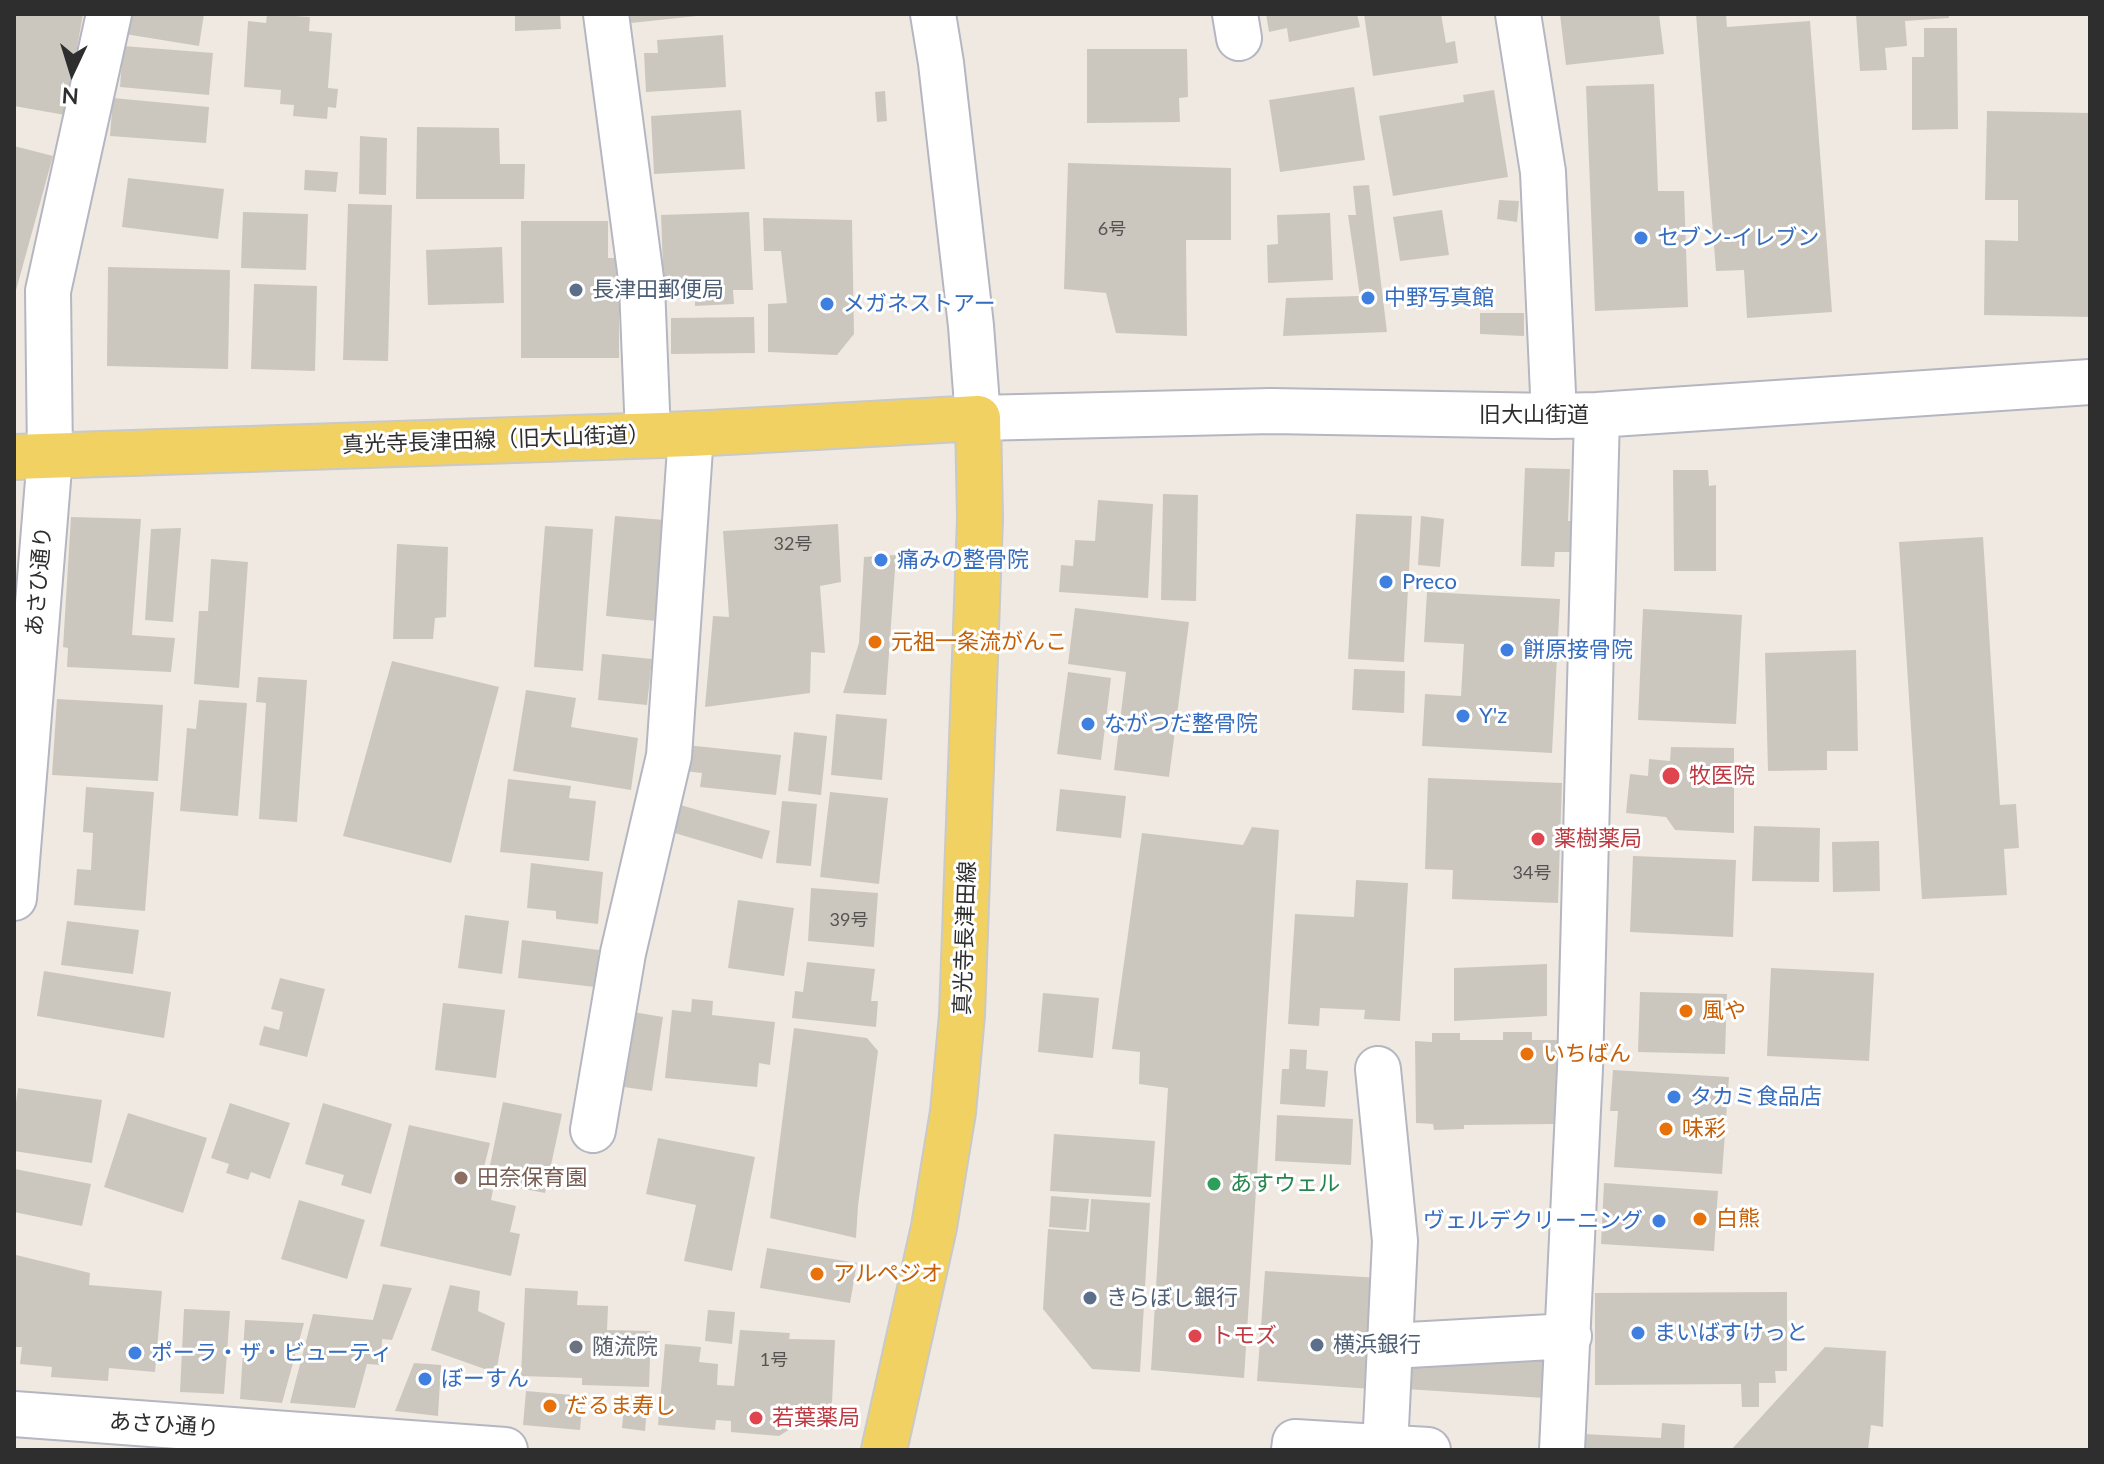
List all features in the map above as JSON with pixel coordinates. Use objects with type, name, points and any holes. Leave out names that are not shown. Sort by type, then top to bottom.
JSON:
[{"type":"main road","name":"真光寺長津田線（旧大山街道）","points":[[32,457],[691,434],[978,418]]},
{"type":"main road","name":"真光寺長津田線","points":[[884,1450],[934,1227],[953,1112],[962,1015],[980,519],[978,418]]},
{"type":"street","name":"あさひ通り","points":[[14,898],[32,457],[48,291],[109,14]]},
{"type":"street","points":[[606,14],[642,286],[648,435]]},
{"type":"street","points":[[933,14],[968,295],[978,418]]},
{"type":"street","points":[[1518,14],[1543,172],[1554,416]]},
{"type":"street","name":"旧大山街道","points":[[978,418],[1271,411],[1597,415],[2090,382]]},
{"type":"street","points":[[1562,1450],[1581,1037],[1597,415]]},
{"type":"street","points":[[593,1130],[623,953],[669,756],[691,434]]},
{"type":"street","points":[[1294,1450],[1295,1442],[1406,1449],[1391,1346],[1395,1241],[1378,1069]]},
{"type":"street","points":[[1391,1346],[1569,1336]]},
{"type":"street","name":"あさひ通り","points":[[14,1414],[505,1450]]},
{"type":"building","points":[[14,14],[83,14],[65,115],[14,106]]},
{"type":"building","points":[[129,14],[204,14],[199,46],[125,34]]},
{"type":"building","points":[[267,14],[310,17],[309,31],[332,33],[328,88],[338,89],[336,108],[328,107],[327,119],[293,116],[294,105],[280,104],[281,90],[244,87],[248,21],[266,23]]},
{"type":"building","points":[[515,14],[560,14],[561,29],[515,31]]},
{"type":"building","points":[[630,14],[696,14],[697,16],[631,23]]},
{"type":"building","points":[[1266,14],[1357,14],[1360,27],[1289,42],[1287,28],[1269,32]]},
{"type":"building","points":[[1364,14],[1441,14],[1446,43],[1455,41],[1458,63],[1373,76]]},
{"type":"building","points":[[1560,14],[1659,14],[1664,54],[1566,65]]},
{"type":"building","points":[[1696,14],[1726,14],[1727,27],[1810,21],[1832,312],[1747,318],[1744,270],[1716,271]]},
{"type":"building","points":[[1856,14],[1949,14],[1949,18],[1905,21],[1907,46],[1885,48],[1887,70],[1860,71]]},
{"type":"building","points":[[1924,28],[1957,28],[1958,129],[1912,130],[1912,57],[1924,57]]},
{"type":"building","points":[[723,35],[726,87],[646,92],[644,53],[658,53],[657,40]]},
{"type":"building","points":[[123,46],[213,53],[209,95],[120,87]]},
{"type":"building","points":[[1087,49],[1187,49],[1188,97],[1179,98],[1180,122],[1087,123]]},
{"type":"building","points":[[1654,84],[1658,191],[1684,191],[1688,307],[1595,311],[1586,86]]},
{"type":"building","points":[[1354,87],[1365,160],[1280,172],[1269,100]]},
{"type":"building","points":[[1494,90],[1508,177],[1393,196],[1379,116],[1464,102],[1463,95]]},
{"type":"building","points":[[885,91],[887,121],[877,122],[875,92]]},
{"type":"building","points":[[113,98],[209,107],[206,143],[110,136]]},
{"type":"building","points":[[741,110],[745,169],[654,174],[651,116]]},
{"type":"building","points":[[1987,111],[2090,113],[2090,317],[1984,315],[1985,240],[2018,241],[2018,200],[1985,200]]},
{"type":"building","points":[[417,127],[499,128],[500,164],[525,164],[524,199],[416,199]]},
{"type":"building","points":[[360,136],[387,138],[386,195],[359,194]]},
{"type":"building","points":[[14,146],[53,156],[15,294],[14,294]]},
{"type":"building","points":[[1068,163],[1231,168],[1231,240],[1186,240],[1187,336],[1116,333],[1106,293],[1064,289]]},
{"type":"building","points":[[305,170],[338,172],[336,192],[304,190]]},
{"type":"building","points":[[128,178],[224,189],[218,239],[122,227]]},
{"type":"building","points":[[1369,185],[1387,332],[1283,336],[1286,298],[1360,296],[1348,215],[1356,215],[1353,186]]},
{"type":"building","points":[[1499,200],[1519,201],[1517,222],[1497,219]]},
{"type":"building","points":[[348,204],[392,205],[388,361],[343,360]]},
{"type":"building","points":[[1442,210],[1449,255],[1400,261],[1393,217]]},
{"type":"building","points":[[243,212],[308,214],[306,270],[241,268]]},
{"type":"building","points":[[749,212],[753,290],[733,290],[734,304],[695,306],[695,293],[664,295],[661,215]]},
{"type":"building","points":[[1330,213],[1333,280],[1268,283],[1267,245],[1278,244],[1277,215]]},
{"type":"building","points":[[763,218],[852,220],[854,334],[837,355],[768,352],[768,304],[787,303],[781,251],[764,251]]},
{"type":"building","points":[[521,221],[608,221],[608,258],[619,258],[619,358],[521,358]]},
{"type":"building","points":[[502,247],[504,303],[428,305],[426,250]]},
{"type":"building","points":[[108,267],[230,270],[228,369],[107,366]]},
{"type":"building","points":[[254,284],[317,286],[315,371],[251,369]]},
{"type":"building","points":[[1480,313],[1524,313],[1524,336],[1480,334]]},
{"type":"building","points":[[754,317],[755,353],[671,354],[671,318]]},
{"type":"building","points":[[1525,468],[1570,469],[1568,521],[1577,521],[1575,552],[1555,552],[1554,567],[1521,566]]},
{"type":"building","points":[[1673,470],[1708,470],[1709,486],[1716,485],[1716,571],[1674,571]]},
{"type":"building","points":[[1163,494],[1198,495],[1196,601],[1161,600]]},
{"type":"building","points":[[1098,500],[1153,504],[1148,598],[1059,592],[1061,565],[1073,566],[1075,540],[1095,541]]},
{"type":"building","points":[[1356,514],[1412,516],[1404,662],[1348,659]]},
{"type":"building","points":[[615,516],[665,520],[656,621],[606,616]]},
{"type":"building","points":[[1421,516],[1444,519],[1440,567],[1418,565]]},
{"type":"building","points":[[71,517],[141,519],[132,635],[175,638],[171,672],[67,667],[68,648],[63,647]]},
{"type":"building","points":[[838,524],[841,582],[820,586],[825,653],[811,652],[810,693],[705,707],[713,616],[729,617],[723,531]]},
{"type":"building","points":[[545,526],[593,529],[583,671],[534,667]]},
{"type":"building","points":[[181,528],[173,622],[145,620],[151,529]]},
{"type":"building","points":[[1983,537],[2000,805],[2016,804],[2019,848],[2004,849],[2007,895],[1922,899],[1899,542]]},
{"type":"building","points":[[397,544],[448,547],[446,617],[435,618],[433,639],[393,639]]},
{"type":"building","points":[[896,555],[886,695],[843,693],[859,643],[864,557]]},
{"type":"building","points":[[211,559],[248,562],[239,688],[194,684],[199,611],[208,611]]},
{"type":"building","points":[[1427,592],[1560,599],[1552,753],[1422,746],[1425,694],[1461,696],[1464,644],[1424,642]]},
{"type":"building","points":[[1075,608],[1189,622],[1169,777],[1114,770],[1126,672],[1068,664]]},
{"type":"building","points":[[1643,609],[1742,615],[1736,724],[1638,720]]},
{"type":"building","points":[[1856,650],[1858,751],[1827,751],[1827,770],[1768,771],[1765,653]]},
{"type":"building","points":[[602,654],[652,659],[647,705],[598,700]]},
{"type":"building","points":[[392,661],[499,687],[451,863],[343,836]]},
{"type":"building","points":[[1354,669],[1405,671],[1404,713],[1352,710]]},
{"type":"building","points":[[1068,672],[1111,678],[1101,760],[1057,754]]},
{"type":"building","points":[[258,677],[307,680],[297,822],[259,819],[266,703],[256,702]]},
{"type":"building","points":[[526,690],[576,698],[571,727],[638,738],[631,790],[513,771]]},
{"type":"building","points":[[57,699],[163,705],[158,781],[52,775]]},
{"type":"building","points":[[199,700],[247,703],[238,816],[180,811],[187,728],[196,729]]},
{"type":"building","points":[[836,714],[887,719],[882,780],[831,775]]},
{"type":"building","points":[[794,732],[827,736],[821,795],[788,791]]},
{"type":"building","points":[[686,745],[781,755],[776,795],[700,787],[702,773],[684,771]]},
{"type":"building","points":[[1671,747],[1734,748],[1734,833],[1675,830],[1666,817],[1626,813],[1630,774],[1648,776],[1649,759],[1670,761]]},
{"type":"building","points":[[1428,778],[1562,783],[1558,903],[1452,899],[1453,870],[1425,869]]},
{"type":"building","points":[[508,779],[571,786],[569,798],[596,801],[589,861],[500,852]]},
{"type":"building","points":[[86,787],[154,792],[145,911],[74,905],[77,869],[91,870],[93,833],[83,832]]},
{"type":"building","points":[[1060,789],[1126,796],[1121,838],[1056,831]]},
{"type":"building","points":[[830,792],[888,798],[879,884],[820,877]]},
{"type":"building","points":[[782,801],[817,804],[811,866],[776,863]]},
{"type":"building","points":[[677,804],[770,831],[762,859],[668,831]]},
{"type":"building","points":[[1754,826],[1820,828],[1819,882],[1752,881]]},
{"type":"building","points":[[1252,827],[1279,830],[1244,1378],[1151,1370],[1168,1088],[1139,1084],[1140,1052],[1112,1049],[1142,833],[1243,845]]},
{"type":"building","points":[[1879,841],[1880,891],[1833,892],[1832,842]]},
{"type":"building","points":[[1633,856],[1736,860],[1733,937],[1630,932]]},
{"type":"building","points":[[531,863],[603,872],[598,924],[556,919],[556,911],[527,908]]},
{"type":"building","points":[[1356,880],[1408,883],[1400,1021],[1364,1019],[1365,1010],[1320,1008],[1319,1026],[1288,1024],[1295,914],[1354,917]]},
{"type":"building","points":[[811,888],[878,893],[874,947],[808,941]]},
{"type":"building","points":[[738,900],[794,908],[784,976],[728,968]]},
{"type":"building","points":[[465,915],[509,921],[502,974],[458,968]]},
{"type":"building","points":[[67,921],[139,930],[133,974],[61,965]]},
{"type":"building","points":[[522,940],[599,950],[595,987],[518,978]]},
{"type":"building","points":[[807,962],[875,969],[871,1001],[878,1001],[876,1027],[792,1018],[795,991],[803,992]]},
{"type":"building","points":[[1547,964],[1547,1016],[1454,1021],[1454,968]]},
{"type":"building","points":[[1771,968],[1874,973],[1869,1061],[1767,1056]]},
{"type":"building","points":[[44,971],[171,992],[164,1038],[37,1016]]},
{"type":"building","points":[[280,978],[325,989],[307,1057],[259,1045],[264,1026],[279,1030],[283,1012],[271,1009]]},
{"type":"building","points":[[1640,992],[1727,994],[1725,1054],[1638,1052]]},
{"type":"building","points":[[1043,993],[1099,998],[1093,1058],[1038,1052]]},
{"type":"building","points":[[692,999],[713,1001],[712,1015],[775,1022],[770,1065],[759,1063],[757,1087],[665,1078],[672,1010],[691,1012]]},
{"type":"building","points":[[443,1003],[505,1010],[496,1078],[435,1070]]},
{"type":"building","points":[[627,1011],[663,1017],[652,1091],[617,1086]]},
{"type":"building","points":[[794,1028],[867,1038],[878,1051],[856,1238],[770,1218]]},
{"type":"building","points":[[1503,1032],[1532,1032],[1532,1040],[1560,1040],[1561,1113],[1554,1114],[1554,1124],[1464,1125],[1464,1129],[1434,1130],[1433,1124],[1416,1123],[1415,1041],[1432,1042],[1432,1033],[1460,1033],[1460,1040],[1503,1040]]},
{"type":"building","points":[[1290,1049],[1307,1050],[1306,1069],[1328,1071],[1325,1107],[1280,1104],[1282,1069],[1289,1069]]},
{"type":"building","points":[[1613,1070],[1729,1077],[1722,1174],[1614,1167],[1618,1111],[1610,1111]]},
{"type":"building","points":[[18,1088],[102,1100],[92,1163],[14,1151]]},
{"type":"building","points":[[503,1102],[562,1114],[545,1193],[493,1183],[495,1172],[489,1170]]},
{"type":"building","points":[[230,1103],[290,1123],[270,1179],[251,1172],[248,1180],[226,1173],[229,1164],[211,1158]]},
{"type":"building","points":[[323,1103],[392,1124],[371,1194],[341,1185],[344,1175],[305,1164]]},
{"type":"building","points":[[128,1113],[207,1138],[183,1213],[104,1187]]},
{"type":"building","points":[[1277,1115],[1353,1119],[1351,1165],[1275,1161]]},
{"type":"building","points":[[409,1125],[490,1143],[479,1187],[493,1190],[491,1200],[516,1206],[510,1232],[520,1234],[511,1276],[380,1246]]},
{"type":"building","points":[[1054,1134],[1155,1141],[1151,1197],[1050,1191]]},
{"type":"building","points":[[658,1138],[755,1157],[732,1271],[684,1261],[696,1205],[646,1194]]},
{"type":"building","points":[[15,1169],[91,1184],[82,1226],[14,1212]]},
{"type":"building","points":[[1604,1183],[1718,1191],[1714,1251],[1601,1244]]},
{"type":"building","points":[[1051,1196],[1089,1199],[1086,1230],[1049,1227]]},
{"type":"building","points":[[1091,1199],[1150,1203],[1140,1372],[1092,1369],[1043,1309],[1048,1229],[1089,1232]]},
{"type":"building","points":[[299,1200],[365,1220],[347,1279],[281,1259]]},
{"type":"building","points":[[767,1248],[857,1263],[850,1303],[760,1288]]},
{"type":"building","points":[[16,1255],[90,1273],[89,1285],[162,1291],[155,1372],[109,1368],[108,1381],[51,1377],[52,1367],[20,1364],[22,1347],[14,1347]]},
{"type":"building","points":[[1265,1271],[1380,1278],[1372,1389],[1257,1381]]},
{"type":"building","points":[[383,1284],[412,1288],[392,1340],[382,1339],[381,1365],[367,1364],[355,1408],[290,1403],[313,1314],[373,1320]]},
{"type":"building","points":[[450,1285],[480,1291],[478,1311],[505,1323],[496,1373],[431,1350]]},
{"type":"building","points":[[525,1288],[578,1291],[577,1305],[608,1306],[607,1330],[651,1331],[649,1387],[582,1385],[582,1378],[521,1376]]},
{"type":"building","points":[[1787,1292],[1787,1371],[1775,1371],[1776,1383],[1759,1383],[1759,1407],[1742,1407],[1741,1384],[1595,1385],[1595,1293]]},
{"type":"building","points":[[184,1309],[230,1311],[224,1394],[180,1392]]},
{"type":"building","points":[[708,1310],[735,1312],[732,1344],[705,1341]]},
{"type":"building","points":[[245,1320],[304,1323],[282,1403],[240,1399]]},
{"type":"building","points":[[740,1330],[790,1333],[789,1339],[835,1340],[832,1403],[779,1436],[731,1432],[731,1421],[716,1420],[715,1430],[658,1425],[665,1344],[701,1347],[699,1362],[718,1364],[717,1385],[734,1386]]},
{"type":"building","points":[[1825,1347],[1886,1351],[1883,1427],[1871,1425],[1868,1450],[1731,1450]]},
{"type":"building","points":[[1409,1351],[1548,1353],[1545,1398],[1406,1389]]},
{"type":"building","points":[[414,1363],[441,1365],[438,1416],[395,1411]]},
{"type":"building","points":[[526,1391],[583,1396],[580,1430],[523,1425]]},
{"type":"building","points":[[625,1395],[648,1397],[645,1431],[622,1428]]},
{"type":"building","points":[[1662,1423],[1685,1425],[1684,1450],[1582,1450],[1583,1434],[1661,1438]]},
{"type":"place","name":"セブン-イレブン","points":[[1641,238]]},
{"type":"place","name":"長津田郵便局","points":[[576,290]]},
{"type":"place","name":"中野写真館","points":[[1368,298]]},
{"type":"place","name":"メガネストアー","points":[[827,304]]},
{"type":"place","name":"痛みの整骨院","points":[[881,560]]},
{"type":"place","name":"Preco","points":[[1386,582]]},
{"type":"place","name":"元祖一条流がんこ","points":[[875,642]]},
{"type":"place","name":"餅原接骨院","points":[[1507,650]]},
{"type":"place","name":"Y'z","points":[[1463,716]]},
{"type":"place","name":"ながつだ整骨院","points":[[1088,724]]},
{"type":"place","name":"牧医院","points":[[1671,776]]},
{"type":"place","name":"薬樹薬局","points":[[1538,839]]},
{"type":"place","name":"風や","points":[[1686,1011]]},
{"type":"place","name":"いちばん","points":[[1527,1054]]},
{"type":"place","name":"タカミ食品店","points":[[1674,1097]]},
{"type":"place","name":"味彩","points":[[1666,1129]]},
{"type":"place","name":"田奈保育園","points":[[461,1178]]},
{"type":"place","name":"あすウェル","points":[[1214,1184]]},
{"type":"place","name":"白熊","points":[[1700,1219]]},
{"type":"place","name":"ヴェルデクリーニング","points":[[1659,1221]]},
{"type":"place","name":"アルペジオ","points":[[817,1274]]},
{"type":"place","name":"きらぼし銀行","points":[[1090,1298]]},
{"type":"place","name":"まいばすけっと","points":[[1638,1333]]},
{"type":"place","name":"トモズ","points":[[1195,1336]]},
{"type":"place","name":"横浜銀行","points":[[1317,1345]]},
{"type":"place","name":"随流院","points":[[576,1347]]},
{"type":"place","name":"ポーラ・ザ・ビューティ","points":[[135,1353]]},
{"type":"place","name":"ぼーすん","points":[[425,1379]]},
{"type":"place","name":"だるま寿し","points":[[550,1406]]},
{"type":"place","name":"若葉薬局","points":[[756,1418]]}]
